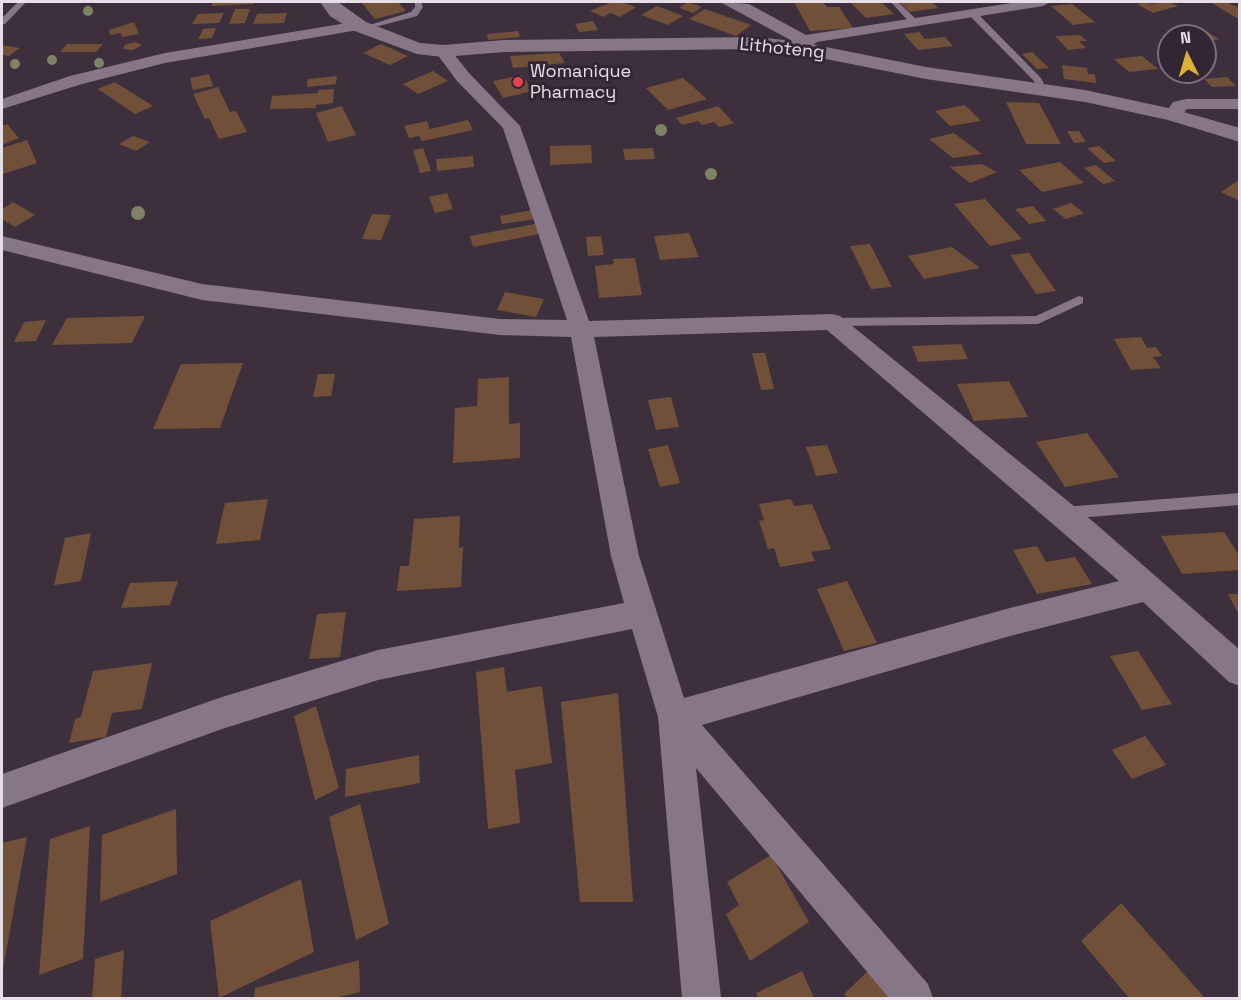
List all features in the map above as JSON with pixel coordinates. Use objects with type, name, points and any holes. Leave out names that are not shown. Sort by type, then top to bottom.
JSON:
[{"type":"main road","name":"Lithoteng","points":[[329,2],[337,12],[362,27],[417,48],[444,51],[504,46],[803,44],[926,73],[1043,90],[1173,115],[1239,135]]},
{"type":"street","points":[[727,2],[744,7],[803,44],[913,21],[1013,4],[1043,2]]},
{"type":"street","points":[[2,104],[76,80],[165,58],[362,27]]},
{"type":"street","points":[[444,51],[463,77],[511,126],[581,329],[625,556],[674,717],[701,999]]},
{"type":"street","points":[[1173,115],[1179,106],[1187,104],[1239,104]]},
{"type":"street","points":[[2,243],[202,292],[500,327],[581,329],[831,322],[1062,513],[1239,671]]},
{"type":"street","points":[[674,717],[1010,622],[1147,588]]},
{"type":"street","points":[[2,791],[222,713],[378,664],[643,612]]},
{"type":"street","points":[[674,717],[914,999]]},
{"type":"lane","points":[[2,22],[22,2]]},
{"type":"lane","points":[[362,27],[414,14],[419,7],[418,2]]},
{"type":"lane","points":[[894,2],[913,21]]},
{"type":"lane","points":[[971,12],[1038,80],[1043,90]]},
{"type":"lane","points":[[831,322],[1038,320],[1079,300]]},
{"type":"lane","points":[[1062,513],[1239,499]]},
{"type":"building","points":[[213,2],[254,2],[254,4],[211,6]]},
{"type":"building","points":[[361,2],[398,2],[406,11],[375,19]]},
{"type":"building","points":[[612,2],[621,2],[636,7],[620,17],[610,13],[603,17],[590,11]]},
{"type":"building","points":[[688,2],[702,7],[693,13],[679,8]]},
{"type":"building","points":[[794,2],[823,2],[827,7],[839,7],[853,28],[810,31]]},
{"type":"building","points":[[850,2],[881,2],[894,14],[866,18]]},
{"type":"building","points":[[900,2],[932,2],[938,8],[909,12]]},
{"type":"building","points":[[1146,2],[1152,4],[1169,2],[1178,6],[1153,13],[1137,4]]},
{"type":"building","points":[[1210,2],[1225,2],[1240,8],[1240,20]]},
{"type":"building","points":[[1072,4],[1095,22],[1073,25],[1051,6]]},
{"type":"building","points":[[657,6],[683,16],[668,25],[641,15]]},
{"type":"building","points":[[235,9],[250,9],[245,23],[229,24]]},
{"type":"building","points":[[705,9],[751,25],[736,36],[689,19]]},
{"type":"building","points":[[224,13],[219,23],[192,24],[198,14]]},
{"type":"building","points":[[287,13],[284,23],[253,24],[257,14]]},
{"type":"building","points":[[593,21],[598,30],[579,32],[575,24]]},
{"type":"building","points":[[134,22],[139,34],[122,37],[121,33],[110,35],[109,30]]},
{"type":"building","points":[[216,28],[212,38],[198,39],[203,29]]},
{"type":"building","points":[[518,31],[520,37],[488,40],[487,34]]},
{"type":"building","points":[[919,32],[925,39],[945,37],[953,46],[918,50],[904,34]]},
{"type":"building","points":[[1080,35],[1087,41],[1079,41],[1086,48],[1068,50],[1055,36]]},
{"type":"building","points":[[135,42],[142,45],[133,50],[123,49],[125,45]]},
{"type":"building","points":[[67,44],[103,44],[96,52],[60,52]]},
{"type":"building","points":[[381,44],[408,56],[390,65],[363,53]]},
{"type":"building","points":[[2,45],[20,48],[9,56],[2,55]]},
{"type":"building","points":[[1032,52],[1049,68],[1037,69],[1022,54]]},
{"type":"building","points":[[559,53],[565,63],[513,68],[510,56]]},
{"type":"building","points":[[1142,56],[1157,69],[1129,72],[1114,59]]},
{"type":"building","points":[[1062,65],[1087,68],[1088,74],[1095,74],[1096,83],[1064,79]]},
{"type":"building","points":[[433,71],[448,81],[418,94],[403,84]]},
{"type":"building","points":[[209,74],[213,86],[193,90],[190,78]]},
{"type":"building","points":[[522,75],[533,91],[503,98],[493,81]]},
{"type":"building","points":[[337,76],[336,84],[307,87],[308,79]]},
{"type":"building","points":[[1227,77],[1236,86],[1212,87],[1209,84],[1217,84],[1217,78]]},
{"type":"building","points":[[683,78],[707,99],[668,110],[646,88]]},
{"type":"building","points":[[115,82],[153,106],[135,114],[98,89]]},
{"type":"building","points":[[218,87],[230,112],[236,111],[247,132],[219,139],[209,118],[205,119],[193,94]]},
{"type":"building","points":[[334,89],[333,103],[316,105],[316,108],[270,109],[272,96],[318,93],[318,90]]},
{"type":"building","points":[[1006,102],[1039,103],[1061,144],[1026,144]]},
{"type":"building","points":[[965,105],[981,121],[950,126],[935,111]]},
{"type":"building","points":[[342,106],[356,135],[328,142],[316,113]]},
{"type":"building","points":[[718,106],[734,123],[719,127],[714,122],[702,125],[698,121],[682,125],[676,118]]},
{"type":"building","points":[[468,120],[473,130],[422,141],[419,136],[409,138],[404,126],[427,121],[430,129]]},
{"type":"building","points":[[7,124],[19,138],[2,145],[2,126]]},
{"type":"building","points":[[1067,131],[1079,131],[1086,142],[1074,143]]},
{"type":"building","points":[[954,133],[982,154],[953,158],[929,139]]},
{"type":"building","points":[[133,136],[150,142],[136,151],[119,144]]},
{"type":"building","points":[[27,140],[37,163],[3,174],[2,148]]},
{"type":"building","points":[[591,145],[592,163],[550,165],[550,146]]},
{"type":"building","points":[[1099,146],[1116,161],[1104,163],[1087,148]]},
{"type":"building","points":[[423,148],[431,171],[420,173],[413,150]]},
{"type":"building","points":[[653,148],[655,159],[625,160],[623,149]]},
{"type":"building","points":[[473,156],[474,167],[437,171],[436,159]]},
{"type":"building","points":[[1060,162],[1084,183],[1042,192],[1019,170]]},
{"type":"building","points":[[982,164],[997,172],[970,183],[950,167]]},
{"type":"building","points":[[1096,165],[1115,181],[1103,184],[1084,168]]},
{"type":"building","points":[[1240,179],[1240,201],[1221,192]]},
{"type":"building","points":[[447,193],[453,209],[435,213],[429,197]]},
{"type":"building","points":[[985,199],[1022,239],[990,246],[954,204]]},
{"type":"building","points":[[13,202],[35,215],[15,227],[2,219],[2,209]]},
{"type":"building","points":[[1071,203],[1084,213],[1066,219],[1053,209]]},
{"type":"building","points":[[1033,206],[1046,221],[1029,224],[1015,209]]},
{"type":"building","points":[[532,210],[535,219],[502,224],[500,216]]},
{"type":"building","points":[[372,214],[391,215],[381,240],[362,239]]},
{"type":"building","points":[[535,224],[539,234],[473,247],[470,236]]},
{"type":"building","points":[[689,233],[699,257],[660,260],[654,236]]},
{"type":"building","points":[[601,236],[604,255],[588,256],[586,237]]},
{"type":"building","points":[[870,244],[892,287],[871,289],[850,246]]},
{"type":"building","points":[[952,247],[980,268],[924,279],[908,256]]},
{"type":"building","points":[[1029,253],[1056,291],[1036,294],[1010,255]]},
{"type":"building","points":[[635,258],[642,295],[599,298],[595,266],[614,264],[613,259]]},
{"type":"building","points":[[505,292],[544,299],[536,317],[497,310]]},
{"type":"building","points":[[145,316],[132,343],[52,345],[67,318]]},
{"type":"building","points":[[46,320],[36,341],[14,342],[24,322]]},
{"type":"building","points":[[1141,337],[1147,348],[1156,347],[1162,356],[1153,357],[1161,368],[1131,370],[1114,339]]},
{"type":"building","points":[[961,344],[968,359],[918,362],[912,346]]},
{"type":"building","points":[[752,353],[765,353],[774,389],[761,390]]},
{"type":"building","points":[[243,363],[220,428],[153,429],[181,364]]},
{"type":"building","points":[[318,374],[335,374],[331,396],[313,397]]},
{"type":"building","points":[[509,377],[509,424],[520,423],[520,458],[453,463],[455,408],[477,406],[478,379]]},
{"type":"building","points":[[1009,381],[1028,417],[974,421],[957,384]]},
{"type":"building","points":[[671,397],[679,427],[656,430],[648,400]]},
{"type":"building","points":[[1087,433],[1119,477],[1065,487],[1036,442]]},
{"type":"building","points":[[668,445],[680,483],[660,487],[648,449]]},
{"type":"building","points":[[827,445],[838,473],[816,476],[806,447]]},
{"type":"building","points":[[268,499],[260,540],[216,544],[225,503]]},
{"type":"building","points":[[791,499],[794,506],[812,504],[831,549],[811,552],[815,561],[780,567],[774,548],[768,549],[759,521],[764,520],[759,504]]},
{"type":"building","points":[[460,516],[459,548],[463,547],[461,587],[397,591],[400,566],[409,566],[414,519]]},
{"type":"building","points":[[1224,532],[1240,557],[1240,570],[1182,574],[1161,536]]},
{"type":"building","points":[[91,533],[81,581],[54,585],[65,538]]},
{"type":"building","points":[[1037,546],[1046,562],[1075,557],[1092,584],[1037,594],[1013,550]]},
{"type":"building","points":[[178,581],[170,605],[121,608],[130,583]]},
{"type":"building","points":[[847,581],[877,643],[844,651],[817,589]]},
{"type":"building","points":[[1228,594],[1240,594],[1240,617]]},
{"type":"building","points":[[346,612],[340,657],[309,659],[317,614]]},
{"type":"building","points":[[1138,651],[1172,704],[1142,710],[1110,656]]},
{"type":"building","points":[[152,663],[142,709],[112,713],[106,737],[69,743],[75,719],[81,717],[93,671]]},
{"type":"building","points":[[504,667],[507,692],[542,686],[552,763],[515,770],[520,823],[488,829],[476,672]]},
{"type":"building","points":[[618,693],[633,902],[580,902],[561,702]]},
{"type":"building","points":[[316,706],[339,788],[315,800],[294,716]]},
{"type":"building","points":[[1145,736],[1166,765],[1132,779],[1112,750]]},
{"type":"building","points":[[419,755],[420,783],[345,797],[346,769]]},
{"type":"building","points":[[360,804],[389,924],[356,940],[329,817]]},
{"type":"building","points":[[176,809],[177,874],[100,902],[102,835]]},
{"type":"building","points":[[90,826],[83,959],[39,975],[50,839]]},
{"type":"building","points":[[27,837],[3,969],[2,843]]},
{"type":"building","points":[[771,855],[809,922],[750,961],[726,914],[739,905],[727,882]]},
{"type":"building","points":[[301,879],[314,952],[219,998],[210,921]]},
{"type":"building","points":[[1121,903],[1205,998],[1129,998],[1081,941]]},
{"type":"building","points":[[124,950],[121,998],[92,998],[95,959]]},
{"type":"building","points":[[359,960],[360,992],[335,998],[254,998],[255,988]]},
{"type":"building","points":[[871,968],[893,998],[848,998],[844,994]]},
{"type":"building","points":[[802,971],[814,998],[758,998],[756,993]]},
{"type":"place","name":"Womanique Pharmacy","points":[[518,82]]}]
